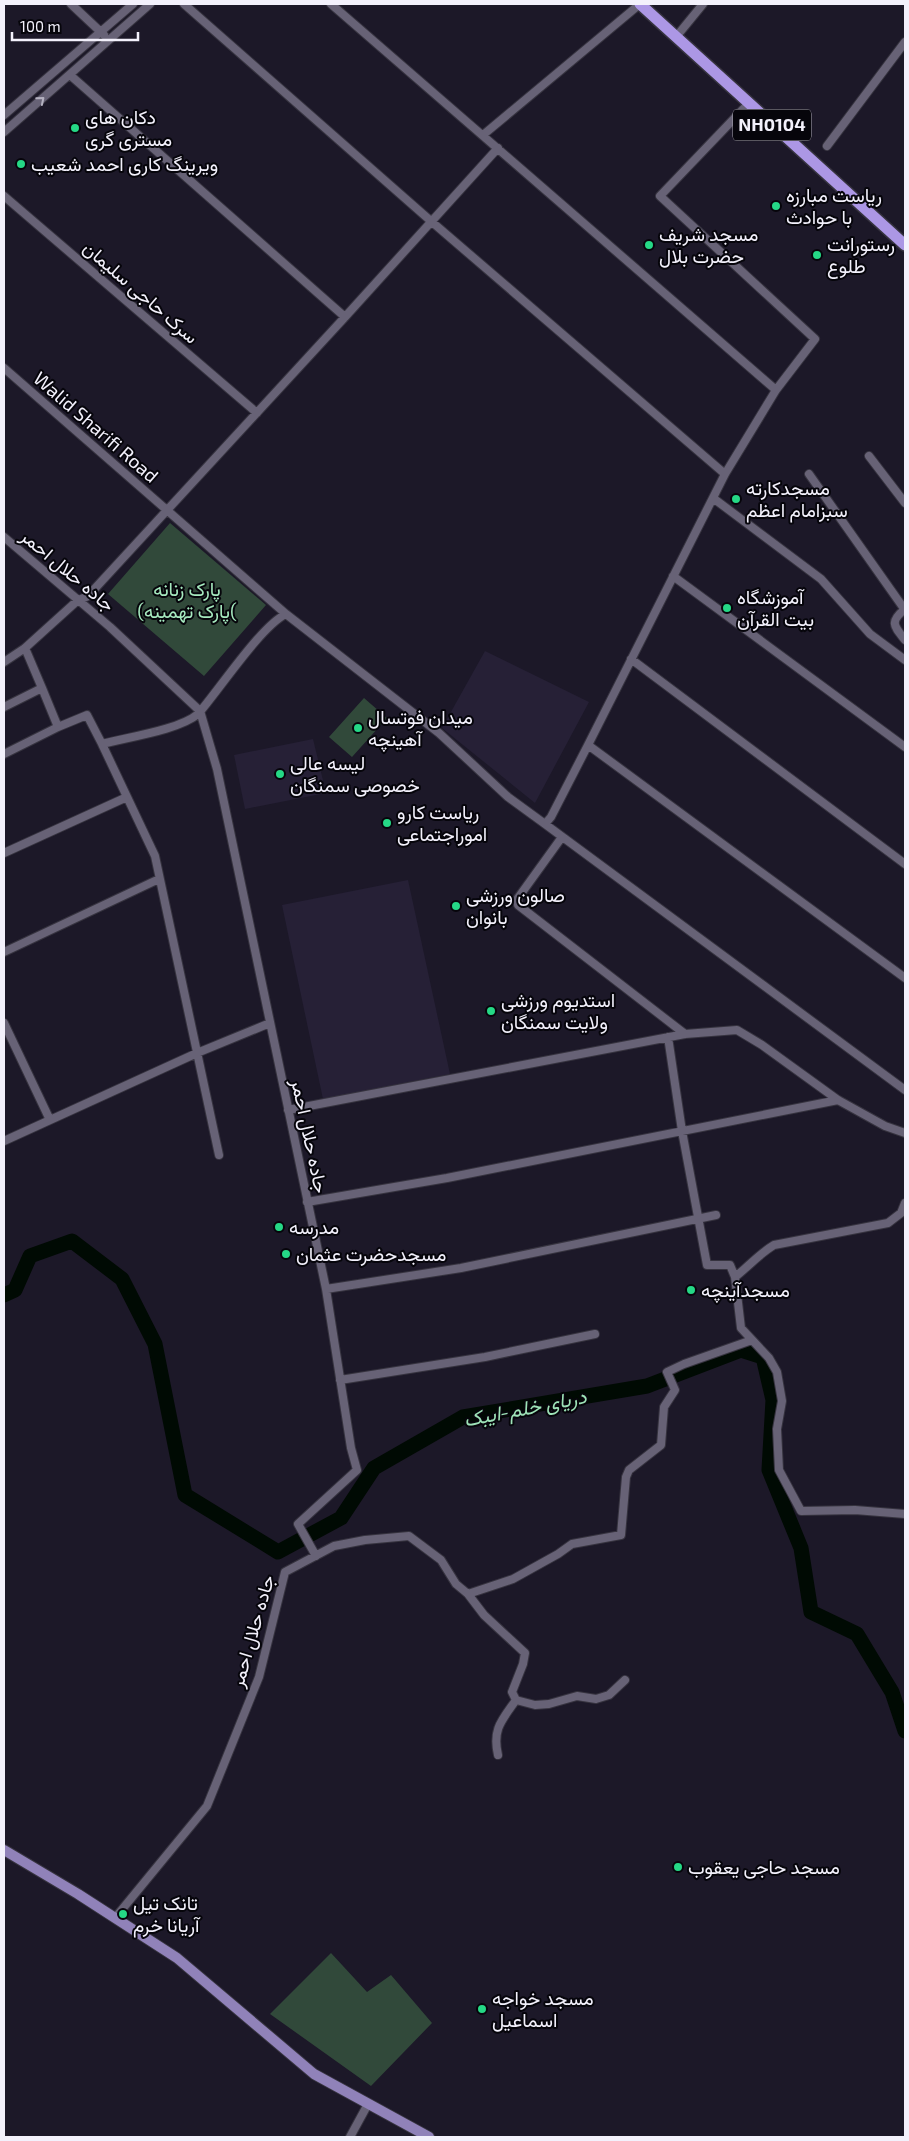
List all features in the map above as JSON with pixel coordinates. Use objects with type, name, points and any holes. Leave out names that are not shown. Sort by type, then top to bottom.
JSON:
[{"type":"highway","name":"NH0104","points":[[640,4],[905,245]]},
{"type":"main road","points":[[4,1850],[177,1958],[314,2074],[429,2137]]},
{"type":"street","points":[[71,4],[108,39]]},
{"type":"street","points":[[4,115],[133,4]]},
{"type":"street","points":[[4,132],[150,4]]},
{"type":"street","points":[[184,4],[432,222],[725,474]]},
{"type":"street","points":[[331,4],[776,390]]},
{"type":"street","points":[[483,135],[640,4]]},
{"type":"street","points":[[676,37],[703,4]]},
{"type":"street","points":[[827,146],[905,42]]},
{"type":"street","points":[[70,75],[345,317]]},
{"type":"street","points":[[545,824],[551,817],[725,474],[776,390],[815,338],[660,196],[748,103]]},
{"type":"street","points":[[4,662],[25,648],[77,601],[88,596],[498,148]]},
{"type":"street","name":"سرک حاجی سلیمان","points":[[4,196],[257,413]]},
{"type":"street","name":"Walid Sharifi Road","points":[[4,368],[286,614],[439,733],[508,797],[905,1090]]},
{"type":"street","points":[[869,456],[905,503]]},
{"type":"street","points":[[809,474],[905,610],[896,617],[894,623],[896,629],[905,640]]},
{"type":"street","points":[[713,498],[821,579],[870,634],[905,660]]},
{"type":"street","name":"جاده حلال احمر","points":[[4,537],[77,601],[110,627],[200,711],[217,769],[326,1289],[356,1470],[298,1524],[316,1556],[285,1572],[259,1677],[207,1806],[115,1918]]},
{"type":"street","points":[[673,576],[905,747]]},
{"type":"street","points":[[102,744],[177,725],[192,719],[277,618],[286,614]]},
{"type":"street","points":[[25,648],[58,727]]},
{"type":"street","points":[[631,660],[905,864]]},
{"type":"street","points":[[4,707],[42,688]]},
{"type":"street","points":[[4,754],[87,715],[155,856],[219,1155]]},
{"type":"street","points":[[588,745],[905,978]]},
{"type":"street","points":[[4,853],[127,797]]},
{"type":"street","points":[[562,837],[518,898],[518,906],[685,1034]]},
{"type":"street","points":[[4,952],[160,879]]},
{"type":"street","points":[[4,1023],[50,1120]]},
{"type":"street","points":[[4,1141],[197,1053],[270,1023]]},
{"type":"street","points":[[288,1110],[668,1037],[736,1030],[762,1045],[838,1100],[885,1126],[905,1133]]},
{"type":"street","points":[[668,1037],[682,1131],[707,1265],[730,1265],[735,1277],[741,1328],[769,1358],[777,1372],[782,1401],[777,1429],[779,1470],[801,1511],[855,1510],[905,1514]]},
{"type":"street","points":[[308,1202],[447,1178],[838,1100]]},
{"type":"street","points":[[735,1277],[760,1254],[774,1245],[888,1223],[901,1213],[905,1203]]},
{"type":"street","points":[[326,1289],[461,1268],[716,1215]]},
{"type":"street","points":[[340,1380],[485,1356],[594,1334]]},
{"type":"street","points":[[468,1594],[513,1579],[572,1544],[621,1535],[626,1477],[629,1470],[660,1445],[664,1407],[675,1390],[667,1372],[752,1340]]},
{"type":"street","points":[[316,1556],[334,1546],[365,1540],[410,1536],[441,1560],[456,1584],[468,1594],[484,1615],[524,1653],[523,1664],[512,1692],[516,1700],[535,1705],[549,1704],[577,1696],[596,1699],[609,1695],[625,1680]]},
{"type":"street","points":[[498,1755],[496,1734],[501,1721],[516,1700]]},
{"type":"street","points":[[350,2137],[368,2104]]},
{"type":"shaded area","points":[[485,651],[589,702],[535,803],[442,728]]},
{"type":"shaded area","name":"لیسه عالی خصوصی سمنگان","points":[[313,739],[326,793],[245,809],[234,755]]},
{"type":"shaded area","points":[[408,880],[450,1074],[323,1099],[282,905]]},
{"type":"green space","name":"پارک زنانه (پارک تهمینه(","points":[[170,523],[266,605],[204,676],[108,594]]},
{"type":"green space","name":"میدان فوتسال آهینچه","points":[[364,698],[387,718],[352,757],[329,737]]},
{"type":"green space","points":[[331,1953],[367,1992],[391,1975],[432,2023],[371,2086],[270,2014]]},
{"type":"waterway","name":"دریای خلم-ایبک","points":[[4,1295],[15,1290],[30,1256],[72,1241],[122,1279],[155,1344],[185,1495],[278,1552],[341,1518],[374,1468],[463,1417],[647,1386],[741,1350],[763,1357],[773,1400],[769,1470],[801,1548],[811,1612],[857,1634],[892,1692],[905,1731]]},
{"type":"place","name":"دکان های مستری گری","points":[[75,128]]},
{"type":"place","name":"ویرینگ کاری احمد شعیب","points":[[21,164]]},
{"type":"place","name":"ریاست مبارزه با حوادث","points":[[776,206]]},
{"type":"place","name":"مسجد شریف حضرت بلال","points":[[649,245]]},
{"type":"place","name":"رستورانت طلوع","points":[[817,255]]},
{"type":"place","name":"مسجدکارته سبزامام اعظم","points":[[736,499]]},
{"type":"place","name":"آموزشگاه بیت القرآن","points":[[727,608]]},
{"type":"place","name":"میدان فوتسال آهینچه","points":[[358,728]]},
{"type":"place","name":"لیسه عالی خصوصی سمنگان","points":[[280,774]]},
{"type":"place","name":"ریاست کارو اموراجتماعی","points":[[387,823]]},
{"type":"place","name":"صالون ورزشی بانوان","points":[[456,906]]},
{"type":"place","name":"استدیوم ورزشی ولایت سمنگان","points":[[491,1011]]},
{"type":"place","name":"مدرسه","points":[[279,1227]]},
{"type":"place","name":"مسجدحضرت عثمان","points":[[286,1254]]},
{"type":"place","name":"مسجدآینچه","points":[[691,1290]]},
{"type":"place","name":"مسجد حاجی یعقوب","points":[[678,1867]]},
{"type":"place","name":"تانک تیل آریانا خرم","points":[[123,1914]]},
{"type":"place","name":"مسجد خواجه اسماعیل","points":[[482,2009]]}]
